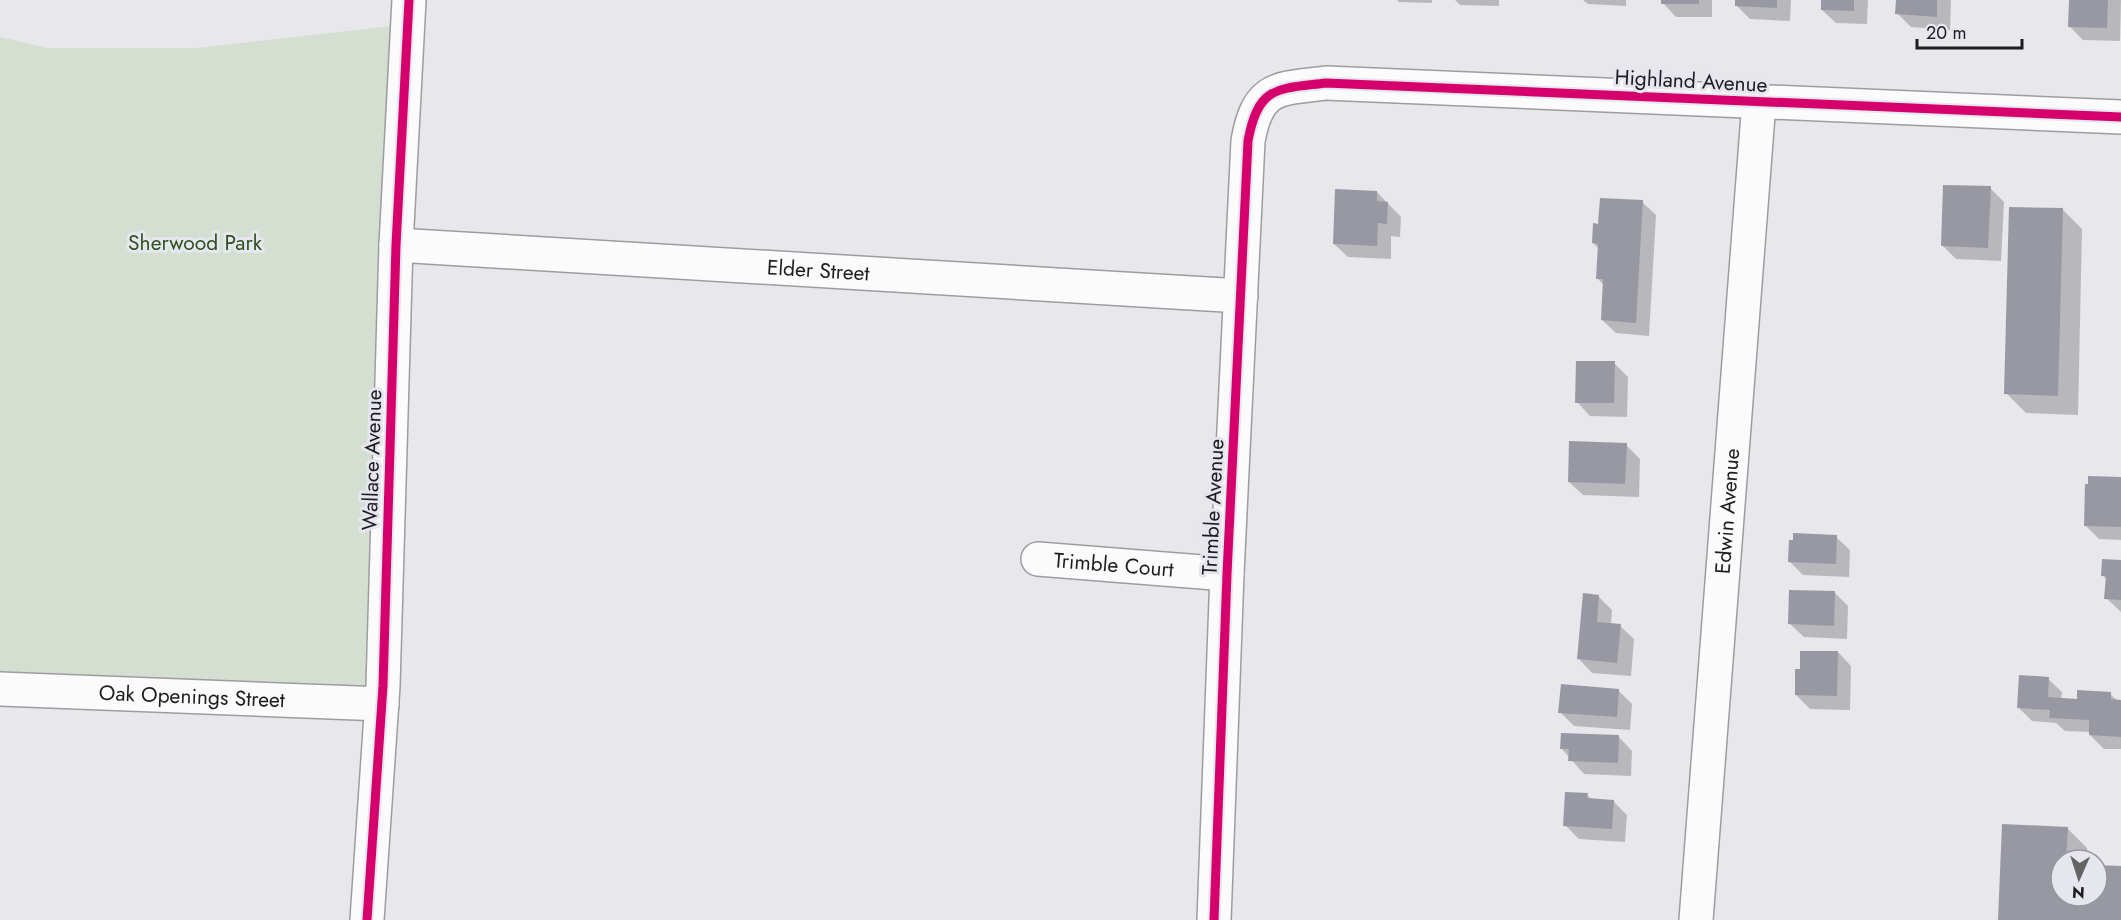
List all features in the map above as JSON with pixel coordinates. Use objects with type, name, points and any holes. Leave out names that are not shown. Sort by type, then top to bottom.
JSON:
[{"type":"street","name":"Wallace Avenue","points":[[367,920],[382,704],[396,245],[410,0]]},
{"type":"street","name":"Highland Avenue","points":[[1264,100],[1276,90],[1326,83],[2121,117]]},
{"type":"street","name":"Trimble Avenue","points":[[1214,920],[1227,574],[1248,141],[1252,120],[1264,100]]},
{"type":"street","name":"Edwin Avenue","points":[[1696,920],[1759,102]]},
{"type":"street","name":"Elder Street","points":[[396,245],[1241,296]]},
{"type":"street","name":"Trimble Court","points":[[1038,559],[1227,574]]},
{"type":"street","name":"Oak Openings Street","points":[[0,689],[382,704]]},
{"type":"green space","name":"Sherwood Park","points":[[401,25],[366,694],[0,682],[0,37],[48,48],[197,48]]},
{"type":"building","points":[[1661,0],[1699,0],[1699,4],[1661,4]]},
{"type":"building","points":[[1735,0],[1777,0],[1777,8],[1735,6]]},
{"type":"building","points":[[1821,0],[1854,0],[1854,11],[1821,10]]},
{"type":"building","points":[[1896,0],[1937,0],[1937,17],[1895,14]]},
{"type":"building","points":[[2069,0],[2108,0],[2107,28],[2068,27]]},
{"type":"building","points":[[1943,185],[1991,186],[1988,248],[1941,246]]},
{"type":"building","points":[[1335,189],[1377,191],[1377,201],[1388,202],[1387,224],[1378,223],[1377,246],[1333,244]]},
{"type":"building","points":[[1600,198],[1643,200],[1636,323],[1601,320],[1603,279],[1596,279],[1598,244],[1592,243],[1593,223],[1598,224]]},
{"type":"building","points":[[2009,207],[2063,208],[2058,396],[2004,394]]},
{"type":"building","points":[[1576,361],[1615,361],[1614,403],[1575,403]]},
{"type":"building","points":[[1569,441],[1627,443],[1625,484],[1568,482]]},
{"type":"building","points":[[2088,476],[2121,477],[2121,527],[2084,526],[2085,484],[2088,484]]},
{"type":"building","points":[[1793,533],[1837,535],[1836,564],[1788,562],[1789,540],[1793,540]]},
{"type":"building","points":[[2102,559],[2121,560],[2121,600],[2104,599],[2106,576],[2101,576]]},
{"type":"building","points":[[1789,590],[1835,591],[1834,626],[1788,624]]},
{"type":"building","points":[[1583,593],[1599,595],[1597,622],[1621,624],[1617,663],[1577,659]]},
{"type":"building","points":[[1800,651],[1838,651],[1837,696],[1795,695],[1795,669],[1800,669]]},
{"type":"building","points":[[2019,675],[2049,677],[2048,697],[2077,699],[2077,690],[2111,692],[2111,699],[2121,700],[2121,737],[2089,735],[2089,720],[2049,718],[2050,710],[2017,708]]},
{"type":"building","points":[[1561,684],[1619,689],[1617,717],[1558,713]]},
{"type":"building","points":[[1561,733],[1619,735],[1618,763],[1568,761],[1569,749],[1560,749]]},
{"type":"building","points":[[1565,792],[1588,793],[1587,798],[1614,800],[1612,829],[1563,826]]},
{"type":"building","points":[[2002,824],[2068,827],[2067,848],[2049,848],[2049,908],[2109,908],[2109,866],[2121,866],[2121,920],[1998,920]]},
{"type":"cycle path","points":[[367,920],[383,686],[396,245],[409,0]]},
{"type":"cycle path","points":[[1214,920],[1227,574],[1248,141],[1252,123],[1264,100],[1283,89],[1326,83],[2121,117]]}]
